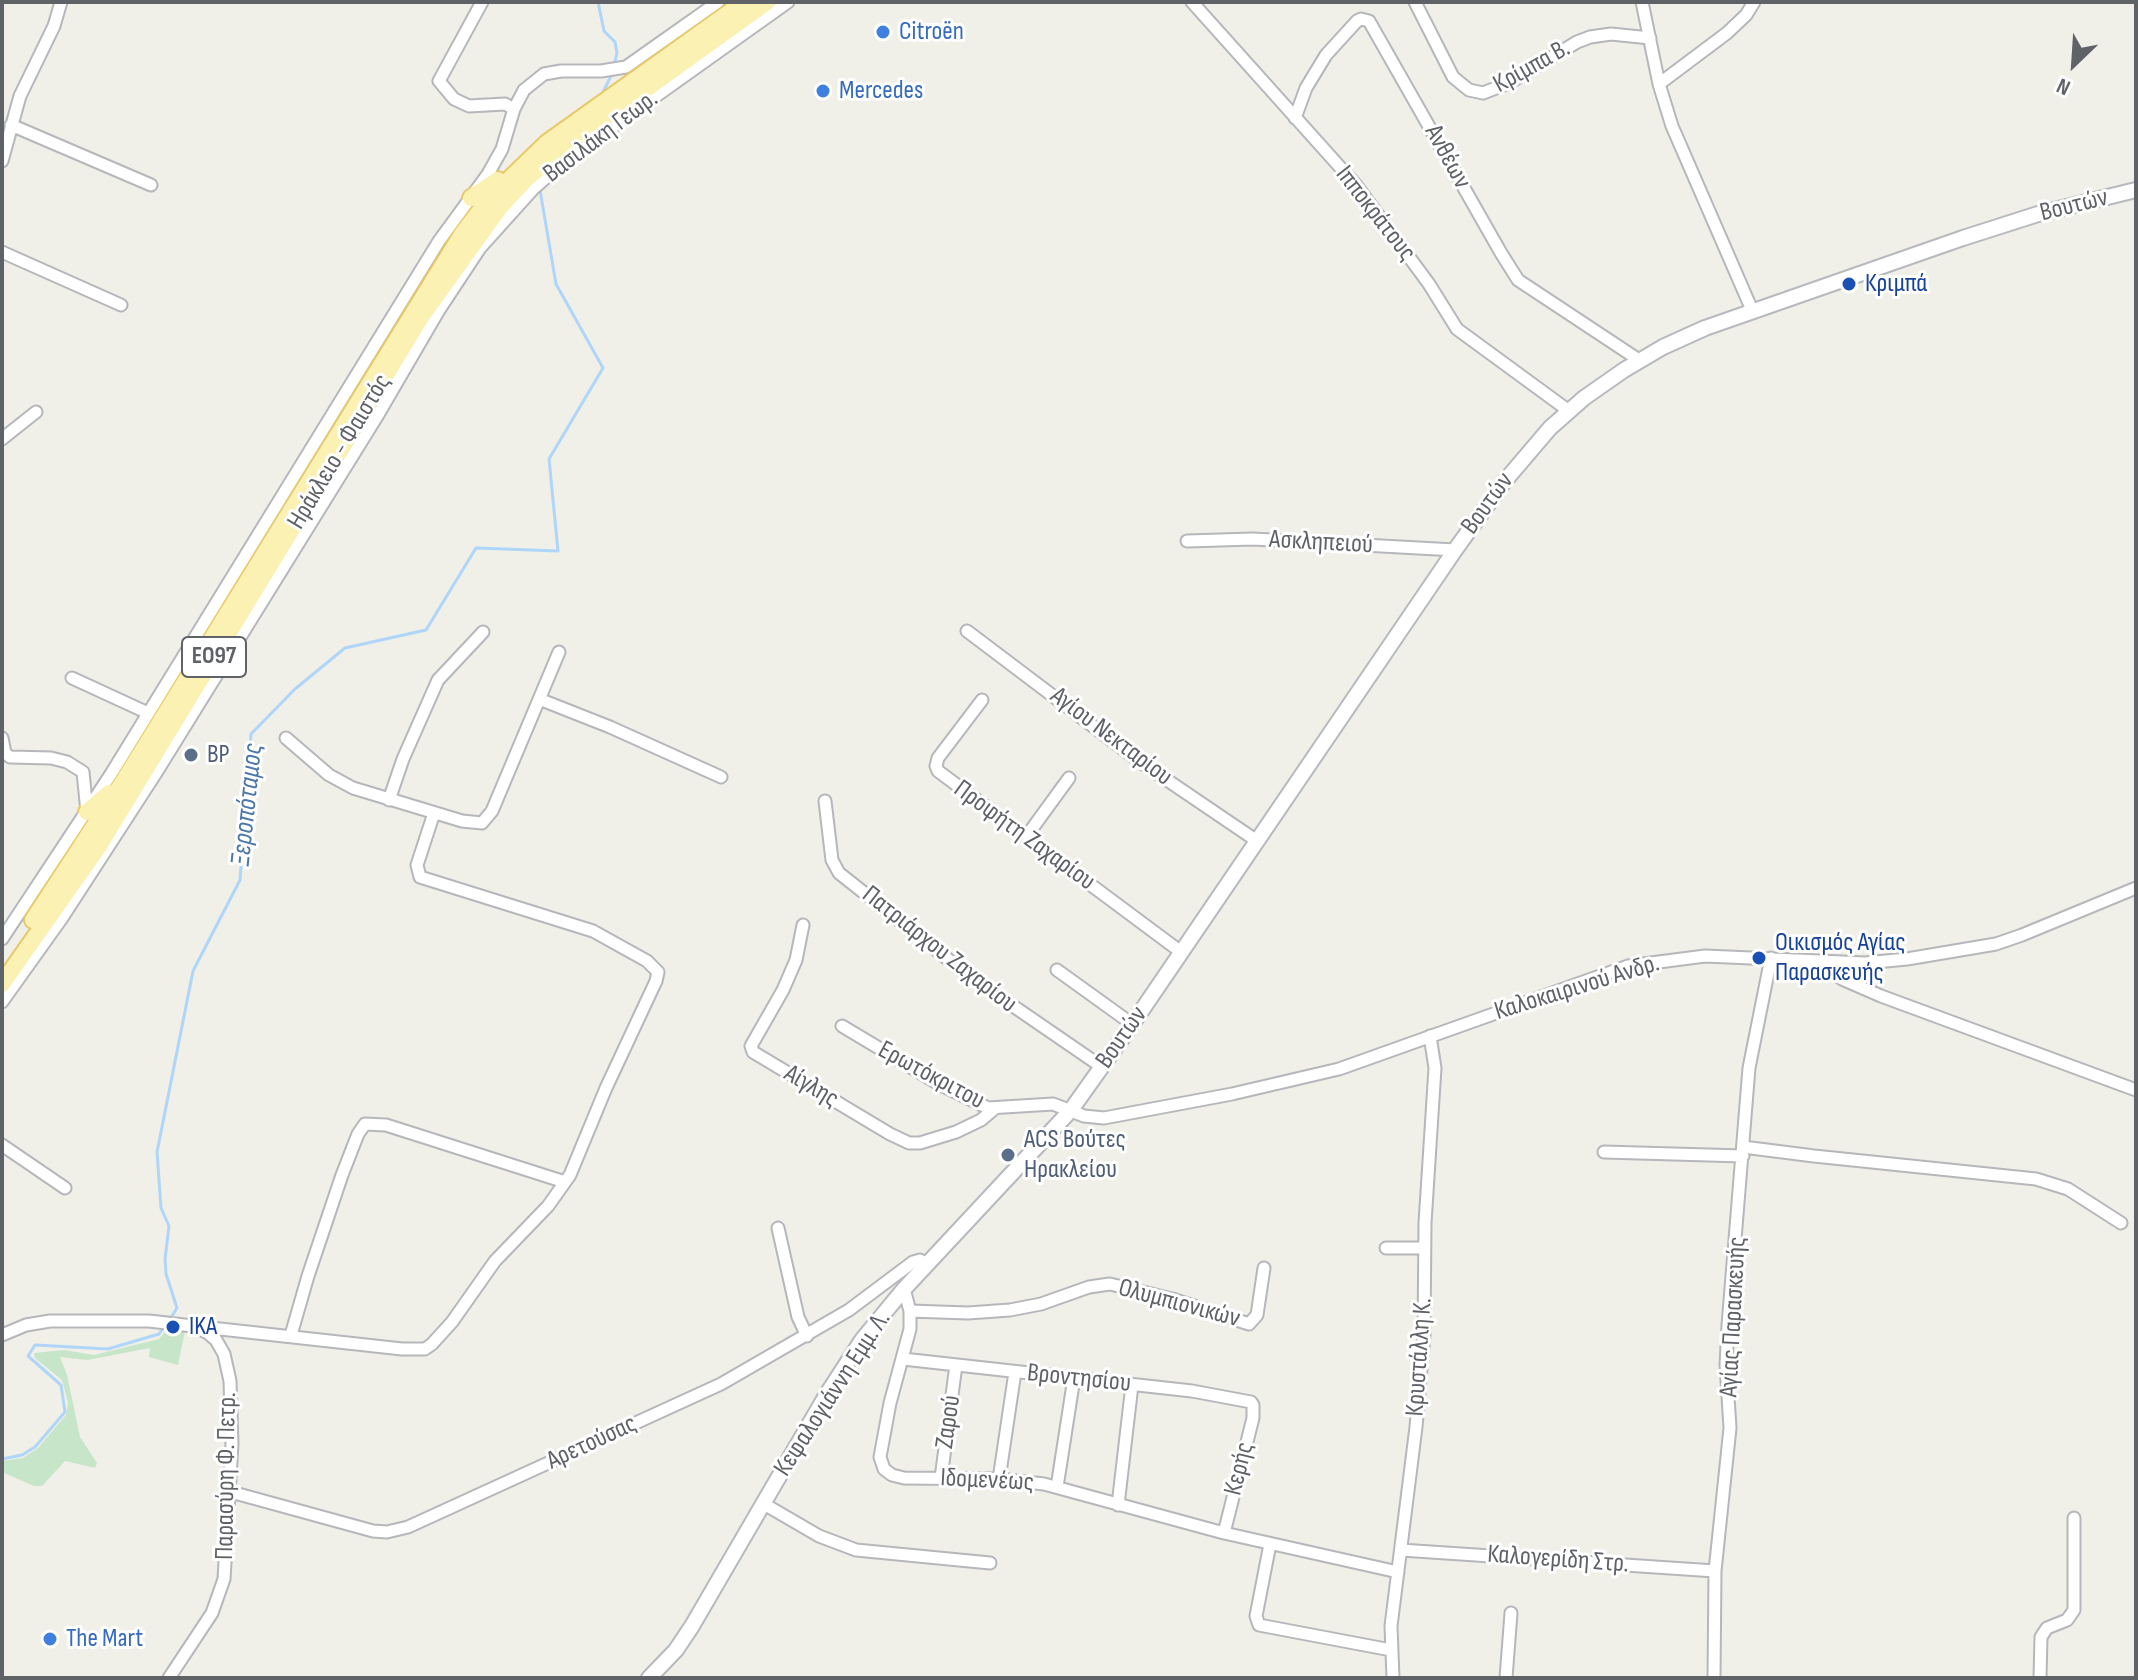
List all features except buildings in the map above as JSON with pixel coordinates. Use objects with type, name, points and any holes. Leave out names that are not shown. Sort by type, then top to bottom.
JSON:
[{"type":"main road","name":"Ηράκλειο - Φαιστός","points":[[2,964],[132,779],[463,233],[489,199],[547,143],[744,2]]},
{"type":"main road","name":"Ηράκλειο - Φαιστός","points":[[414,318],[491,218],[527,178],[587,131],[767,2]]},
{"type":"main road","points":[[712,42],[728,35],[746,33]]},
{"type":"main road","points":[[471,198],[547,143]]},
{"type":"main road","name":"Βουτών","points":[[1049,1135],[1071,1110],[1132,1024],[1455,550],[1519,463],[1569,411],[1639,360],[1697,331],[2001,226],[2136,190]]},
{"type":"main road","points":[[87,812],[132,779],[156,773]]},
{"type":"main road","name":"Ηράκλειο - Φαιστός","points":[[2,984],[97,849],[119,813],[132,779]]},
{"type":"main road","points":[[104,855],[119,813]]},
{"type":"main road","name":"Κεφαλογιάννη Εμμ. Λ.","points":[[649,1678],[687,1634],[849,1358],[904,1289],[1049,1135]]},
{"type":"street","points":[[2,161],[24,87],[54,26],[61,2]]},
{"type":"street","points":[[2,939],[87,812],[407,294],[499,155],[514,109],[505,104],[469,106],[454,99],[439,81],[482,2]]},
{"type":"street","name":"Βασιλάκη Γεωρ.","points":[[514,109],[524,90],[544,74],[619,69],[632,64],[718,2]]},
{"type":"street","name":"Βασιλάκη Γεωρ.","points":[[2,1002],[104,855],[156,773],[441,306],[480,248],[534,188],[594,139],[788,2]]},
{"type":"street","name":"Ιπποκράτους","points":[[1192,2],[1356,185],[1429,284],[1457,329],[1569,411]]},
{"type":"street","name":"Κρίμπα Β.","points":[[1415,2],[1453,77],[1464,87],[1478,93],[1509,83],[1590,37],[1611,34],[1650,38]]},
{"type":"street","points":[[1642,2],[1659,84],[1679,143],[1752,310]]},
{"type":"street","points":[[1659,84],[1727,33],[1746,15],[1754,2]]},
{"type":"street","name":"Ανθέων","points":[[1295,118],[1306,88],[1326,55],[1357,21],[1369,21],[1518,280],[1639,360]]},
{"type":"street","points":[[11,125],[151,185]]},
{"type":"street","points":[[2,252],[121,305]]},
{"type":"street","points":[[407,294],[419,333],[416,349]]},
{"type":"street","points":[[387,326],[427,317],[441,306]]},
{"type":"street","points":[[2,439],[36,412]]},
{"type":"street","name":"Ασκληπειού","points":[[1187,541],[1253,539],[1455,550]]},
{"type":"street","name":"Αγίου Νεκταρίου","points":[[967,631],[1139,761],[1257,841]]},
{"type":"street","points":[[389,800],[403,759],[438,680],[483,632]]},
{"type":"street","points":[[286,738],[336,779],[389,800],[476,824],[487,820],[559,652]]},
{"type":"street","points":[[72,678],[148,713]]},
{"type":"street","points":[[539,699],[721,777]]},
{"type":"street","name":"Προφήτη Ζαχαρίου","points":[[982,700],[942,753],[936,768],[941,775],[1181,952]]},
{"type":"street","points":[[2,738],[5,753],[10,757],[51,758],[67,762],[83,772],[87,812]]},
{"type":"street","points":[[1026,837],[1069,778]]},
{"type":"street","name":"Πατριάρχου Ζαχαρίου","points":[[825,801],[832,860],[839,873],[968,975],[1102,1067]]},
{"type":"street","points":[[2,1335],[26,1325],[50,1321],[131,1319],[425,1349],[452,1322],[502,1252],[548,1206],[565,1182],[658,972],[647,961],[593,931],[420,877],[417,865],[434,813]]},
{"type":"street","name":"Καλοκαιρινού Ανδρ.","points":[[1071,1110],[1084,1116],[1104,1118],[1191,1103],[1339,1069],[1628,966],[1705,956],[1865,963],[1907,959],[1996,944],[2136,888]]},
{"type":"street","name":"Αίγλης","points":[[803,925],[796,960],[751,1046],[753,1052],[909,1143],[929,1141],[969,1126],[988,1116],[994,1109]]},
{"type":"street","name":"Αγίας Παρασκευής","points":[[1714,1678],[1715,1571],[1730,1428],[1726,1365],[1728,1325],[1749,1068],[1771,958]]},
{"type":"street","points":[[1812,959],[1842,979],[1881,996],[2136,1090]]},
{"type":"street","points":[[1057,970],[1132,1024]]},
{"type":"street","name":"Ερωτόκριτου","points":[[842,1026],[960,1096],[994,1109],[1053,1104],[1071,1110]]},
{"type":"street","name":"Κρυστάλλη Κ.","points":[[1393,1678],[1391,1626],[1423,1357],[1424,1248],[1435,1087],[1435,1058],[1430,1036]]},
{"type":"street","points":[[291,1335],[342,1175],[365,1124],[386,1125],[565,1182]]},
{"type":"street","points":[[2,1145],[65,1188]]},
{"type":"street","points":[[1604,1152],[1743,1151],[2036,1179],[2068,1189],[2121,1223]]},
{"type":"street","points":[[778,1228],[798,1317],[807,1336]]},
{"type":"street","points":[[1386,1248],[1424,1248]]},
{"type":"street","name":"Αρετούσας","points":[[231,1492],[373,1531],[387,1532],[408,1527],[721,1384],[849,1310],[913,1262],[920,1260],[927,1264]]},
{"type":"street","name":"Ολυμπιονικών","points":[[910,1311],[968,1313],[1010,1310],[1110,1284],[1172,1299],[1249,1324],[1257,1315],[1264,1268]]},
{"type":"street","name":"Ιδομενέως","points":[[904,1289],[910,1311],[910,1329],[886,1421],[881,1461],[884,1469],[897,1477],[999,1479],[1057,1487],[1224,1533],[1398,1572]]},
{"type":"street","name":"Παρασύρη Φ. Πετρ.","points":[[169,1678],[212,1613],[219,1596],[224,1579],[231,1492],[232,1444],[227,1361],[213,1336],[193,1326]]},
{"type":"street","name":"Βροντησίου","points":[[903,1359],[1242,1398],[1253,1405]]},
{"type":"street","name":"Ζαρού","points":[[941,1478],[956,1365]]},
{"type":"street","points":[[999,1479],[1015,1372]]},
{"type":"street","points":[[1057,1487],[1074,1378]]},
{"type":"street","points":[[1118,1505],[1132,1385]]},
{"type":"street","name":"Κερής","points":[[1224,1533],[1253,1418],[1253,1405]]},
{"type":"street","points":[[764,1504],[819,1536],[856,1550],[990,1563]]},
{"type":"street","points":[[2040,1678],[2041,1637],[2047,1628],[2067,1620],[2075,1606],[2074,1518]]},
{"type":"street","points":[[1270,1544],[1256,1616],[1259,1625],[1391,1650]]},
{"type":"street","name":"Καλογερίδη Στρ.","points":[[1401,1550],[1715,1571]]},
{"type":"street","points":[[1506,1678],[1511,1613]]},
{"type":"green space","points":[[170,1326],[185,1331],[178,1365],[149,1357],[150,1348],[87,1360],[60,1357],[67,1375],[80,1437],[97,1463],[95,1468],[65,1461],[42,1486],[34,1486],[2,1472],[2,1461],[23,1458],[38,1448],[66,1415],[68,1403],[62,1380],[35,1358],[34,1353],[64,1350],[94,1355],[159,1339]]},
{"type":"waterway","name":"Ξεροπόταμος","points":[[598,2],[604,31],[615,42],[617,53],[614,65]]},
{"type":"waterway","name":"Ξεροπόταμος","points":[[602,94],[613,72]]},
{"type":"waterway","name":"Ξεροπόταμος","points":[[541,138],[561,124]]},
{"type":"waterway","name":"Ξεροπόταμος","points":[[170,1319],[177,1308],[166,1274],[169,1226],[161,1208],[157,1152],[193,971],[240,880],[251,734],[295,689],[345,648],[426,630],[476,548],[558,551],[549,459],[603,368],[556,284],[540,190]]},
{"type":"waterway","name":"Ξεροπόταμος","points":[[2,1459],[22,1455],[35,1447],[65,1412],[61,1385],[28,1356],[35,1345],[108,1349],[159,1334],[165,1325]]},
{"type":"place","name":"Citroën","points":[[883,32]]},
{"type":"place","name":"Mercedes","points":[[823,91]]},
{"type":"place","name":"Κριμπά","points":[[1849,284]]},
{"type":"place","name":"BP","points":[[191,755]]},
{"type":"place","name":"Οικισμός Αγίας Παρασκευής","points":[[1759,958]]},
{"type":"place","name":"ACS Βούτες Ηρακλείου","points":[[1008,1155]]},
{"type":"place","name":"IKA","points":[[173,1327]]},
{"type":"place","name":"The Mart","points":[[50,1639]]}]
